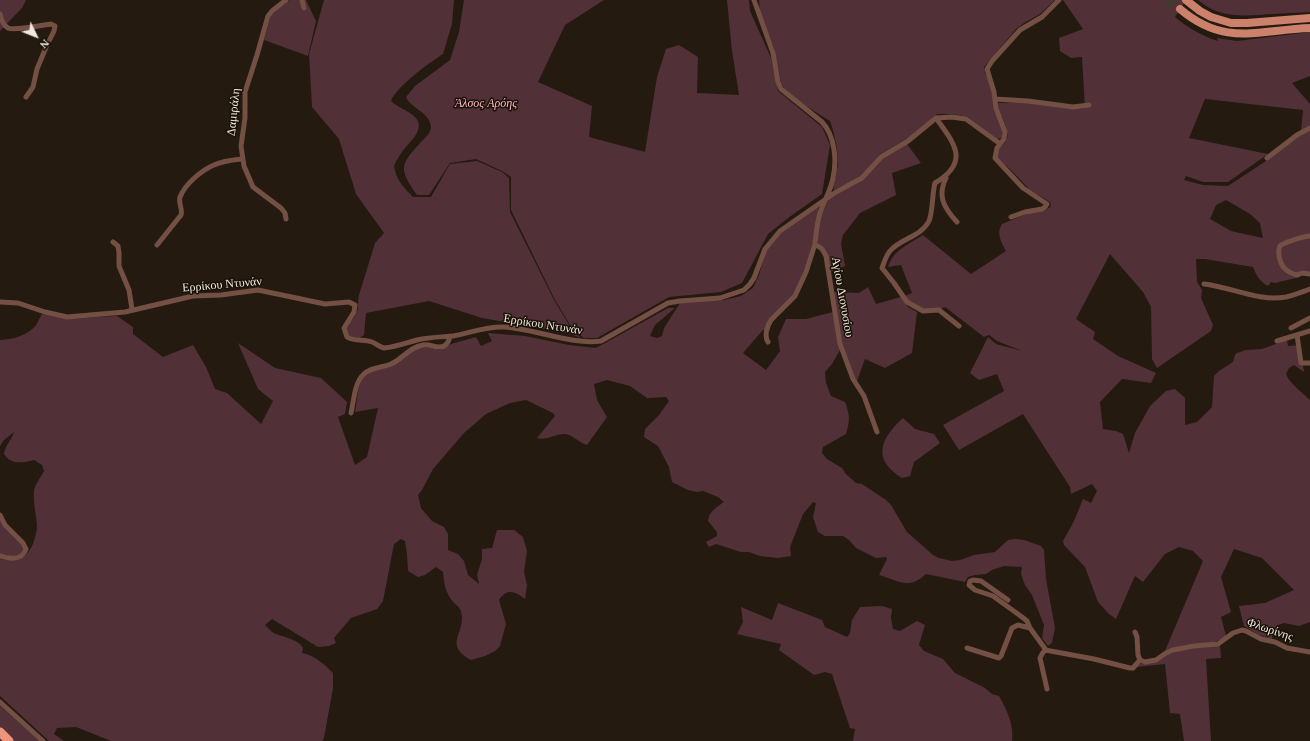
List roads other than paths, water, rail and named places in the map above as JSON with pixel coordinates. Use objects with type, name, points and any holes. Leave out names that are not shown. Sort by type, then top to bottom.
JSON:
[{"type":"highway","points":[[0,732],[9,741]]},
{"type":"main road","points":[[1186,0],[1206,15],[1220,21],[1231,23],[1310,18]]},
{"type":"main road","points":[[1180,9],[1203,26],[1229,34],[1310,28]]},
{"type":"street","name":"Δαμιράλη","points":[[286,0],[268,16],[244,95],[244,118],[240,146],[246,172],[253,187],[281,208],[285,213],[286,219]]},
{"type":"street","points":[[302,0],[304,8]]},
{"type":"street","points":[[754,0],[773,53],[778,82],[781,89],[822,122],[826,127],[831,138],[835,167],[834,178],[819,217],[815,244],[806,272],[795,296],[771,320],[768,325],[766,339],[768,342]]},
{"type":"street","points":[[1011,217],[1025,212],[1042,209],[1047,204],[1024,188],[996,159],[995,151],[999,143],[1004,139],[1005,132],[996,108],[992,85],[987,72],[988,66],[1020,30],[1042,17],[1059,0]]},
{"type":"street","points":[[0,14],[4,23],[9,28],[51,24],[55,26],[55,30],[46,45],[37,69],[33,88],[26,97]]},
{"type":"street","points":[[995,99],[1028,101],[1073,107],[1089,105]]},
{"type":"street","points":[[936,118],[952,117],[966,119],[999,143]]},
{"type":"street","points":[[936,118],[950,136],[954,144],[956,162],[946,177],[942,187],[942,197],[946,207],[957,222]]},
{"type":"street","name":"Ερρίκου Ντυνάν","points":[[0,302],[18,303],[68,317],[115,313],[193,296],[264,291],[325,304],[352,303],[355,305],[355,308],[344,328],[346,335],[354,340],[372,342],[381,348],[389,348],[421,339],[504,327],[530,330],[568,339],[596,342],[607,338],[668,303],[675,301],[720,298],[744,290],[750,284],[758,271],[765,249],[776,235],[826,199],[862,178],[881,157],[908,141],[936,118]]},
{"type":"street","points":[[1267,158],[1297,135],[1310,128]]},
{"type":"street","points":[[157,245],[181,215],[182,211],[180,198],[190,181],[213,165],[242,159]]},
{"type":"street","points":[[946,177],[935,184],[930,219],[919,232],[898,243],[888,252],[882,268],[906,302],[922,311],[940,310],[959,326]]},
{"type":"street","points":[[1310,236],[1282,244],[1278,252],[1281,265],[1286,271],[1297,275],[1310,274]]},
{"type":"street","points":[[113,242],[118,246],[119,266],[129,290],[132,309]]},
{"type":"street","name":"Αγίου Διονυσίου","points":[[815,244],[826,256],[840,344],[852,379],[864,396],[877,432]]},
{"type":"street","points":[[1204,284],[1222,286],[1248,294],[1271,297],[1288,296],[1310,289]]},
{"type":"street","points":[[1291,328],[1310,318]]},
{"type":"street","points":[[1277,341],[1310,331]]},
{"type":"street","points":[[1297,335],[1301,363],[1310,363]]},
{"type":"street","points":[[351,413],[356,387],[363,375],[375,368],[395,362],[415,347],[425,344],[434,347],[443,346],[449,341],[450,336]]},
{"type":"street","points":[[0,515],[5,525],[23,543],[26,549],[24,554],[20,557],[11,559],[0,556]]},
{"type":"street","points":[[1008,600],[981,582],[973,580],[970,582],[969,585],[975,590],[992,596],[1027,621],[1030,628],[1046,650],[1133,668],[1140,660],[1138,655],[1138,637],[1135,632]]},
{"type":"street","points":[[966,648],[999,658],[1012,628],[1018,625],[1030,628]]},
{"type":"street","name":"Φλωρίνης","points":[[1140,660],[1150,662],[1173,650],[1192,646],[1216,644],[1222,642],[1235,632],[1242,630],[1261,639],[1275,642],[1287,648],[1310,652]]},
{"type":"street","points":[[1046,650],[1042,652],[1040,658],[1047,689]]},
{"type":"street","points":[[0,702],[43,741]]},
{"type":"tunnel","points":[[1167,0],[1180,9]]},
{"type":"park label","name":"Άλσος Αρόης","points":[[486,104]]}]
